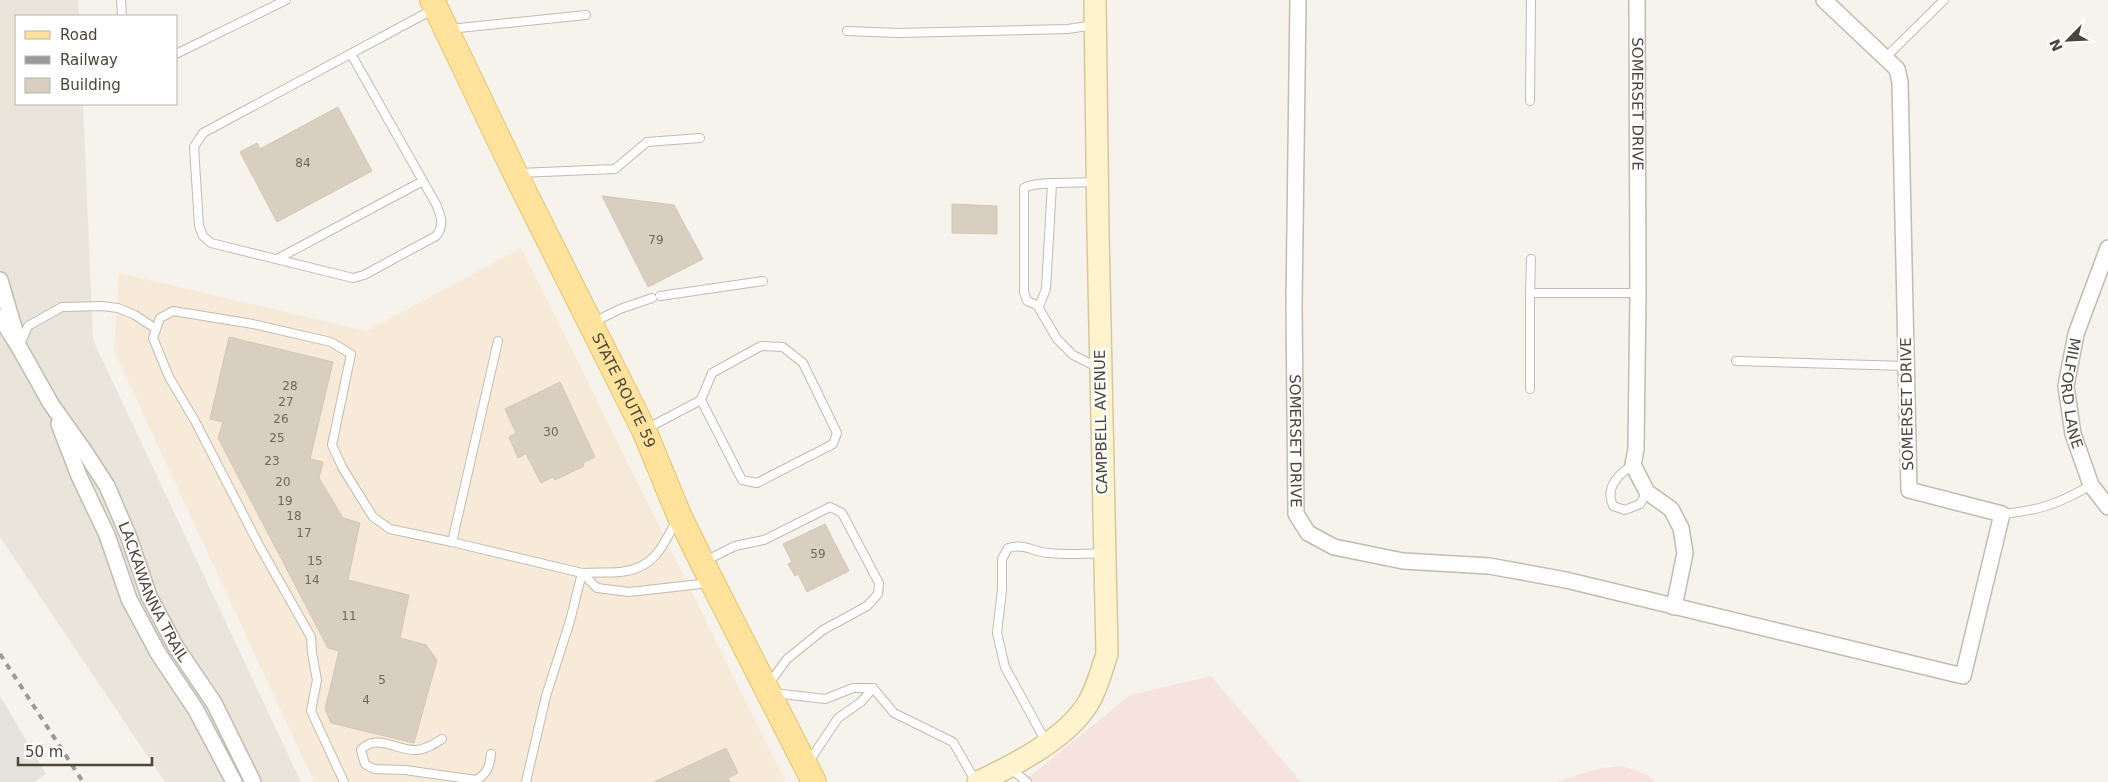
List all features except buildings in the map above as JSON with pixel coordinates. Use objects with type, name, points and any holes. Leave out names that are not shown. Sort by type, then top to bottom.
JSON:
[{"type":"main road","name":"STATE ROUTE 59","points":[[434,4],[515,174],[644,430],[679,515],[810,774]]},
{"type":"street","name":"CAMPBELL AVENUE","points":[[977,782],[1010,768],[1056,738],[1085,708],[1107,654],[1100,368],[1095,0]]},
{"type":"street","name":"SOMERSET DRIVE","points":[[1298,0],[1294,304],[1296,514],[1308,533],[1334,547],[1403,561],[1488,566],[1566,580],[1962,676],[2002,514],[1909,490],[1900,82],[1897,69],[1886,57],[1824,0]]},
{"type":"street","name":"SOMERSET DRIVE","points":[[1633,465],[1636,449],[1638,293],[1637,0]]},
{"type":"street","name":"MILFORD LANE","points":[[2108,248],[2076,334],[2066,386],[2073,434],[2091,484],[2108,507]]},
{"type":"street","name":"LACKAWANNA TRAIL","points":[[0,280],[19,347]]},
{"type":"street","name":"LACKAWANNA TRAIL","points":[[0,318],[19,347],[51,404],[83,448],[107,486],[128,535],[149,596],[176,647],[214,703],[253,782]]},
{"type":"street","name":"LACKAWANNA TRAIL","points":[[51,404],[79,476],[107,535],[129,599],[158,653],[196,710],[234,782]]},
{"type":"street","points":[[1633,465],[1647,492],[1671,509],[1681,528],[1686,553],[1674,607]]},
{"type":"lane","points":[[121,0],[122,15]]},
{"type":"lane","points":[[178,53],[286,0]]},
{"type":"lane","points":[[1530,102],[1531,0]]},
{"type":"lane","points":[[1886,57],[1944,0]]},
{"type":"lane","points":[[351,54],[423,181],[442,219],[440,230],[436,236],[364,275],[353,278],[279,258],[211,243],[203,236],[199,226],[194,146],[203,133],[351,54],[434,4]]},
{"type":"lane","points":[[447,29],[586,15]]},
{"type":"lane","points":[[847,31],[936,32],[1068,28],[1096,25]]},
{"type":"lane","points":[[515,174],[615,169],[648,142],[700,138]]},
{"type":"lane","points":[[279,258],[423,181]]},
{"type":"lane","points":[[1097,182],[1028,185],[1024,188],[1024,292],[1027,302],[1037,306],[1057,339],[1073,356],[1100,368]]},
{"type":"lane","points":[[1037,306],[1040,304],[1046,289],[1052,184]]},
{"type":"lane","points":[[1530,259],[1530,389]]},
{"type":"lane","points":[[590,324],[620,309],[656,297],[763,281]]},
{"type":"lane","points":[[1530,293],[1638,293]]},
{"type":"lane","points":[[19,347],[28,326],[62,307],[102,306],[118,308],[135,314],[156,329]]},
{"type":"lane","points":[[344,782],[311,711],[317,680],[311,637],[260,547],[195,421],[169,377],[153,338],[160,318],[172,311],[253,324],[331,342],[351,354],[332,444],[342,467],[374,517],[390,529],[582,573],[620,572],[648,564],[663,548],[679,515]]},
{"type":"lane","points":[[452,542],[498,341]]},
{"type":"lane","points":[[644,430],[701,400],[712,373],[761,346],[783,347],[803,363],[837,433],[833,444],[757,483],[742,480],[701,400]]},
{"type":"lane","points":[[1736,361],[1906,366]]},
{"type":"lane","points":[[1633,465],[1620,473],[1613,483],[1609,497],[1613,506],[1625,510],[1640,504],[1647,492]]},
{"type":"lane","points":[[2002,514],[2025,512],[2051,506],[2091,484]]},
{"type":"lane","points":[[702,562],[735,546],[764,540],[830,507],[842,513],[879,583],[878,594],[867,606],[823,630],[787,659],[768,690],[824,699],[853,688],[873,688],[894,713],[953,742],[977,782]]},
{"type":"lane","points":[[1047,744],[1005,667],[997,633],[1002,590],[1002,559],[1008,548],[1020,545],[1046,553],[1072,555],[1104,553]]},
{"type":"lane","points":[[582,573],[597,588],[629,592],[714,583]]},
{"type":"lane","points":[[526,782],[546,696],[570,620],[582,573]]},
{"type":"lane","points":[[810,774],[838,718],[860,702],[873,688]]},
{"type":"lane","points":[[442,739],[430,747],[416,750],[380,742],[365,745],[361,750],[362,756],[366,764],[374,769],[405,770],[476,780],[483,776],[490,766],[491,754]]},
{"type":"lane","points":[[1010,768],[1027,782]]},
{"type":"shaded area","points":[[0,0],[78,0],[79,15],[15,15],[15,105],[83,105],[93,340],[301,782],[165,782],[0,537]]},
{"type":"shaded area","points":[[521,248],[786,782],[314,782],[114,351],[119,273],[367,331]]},
{"type":"shaded area","points":[[1211,676],[1301,782],[1023,782],[1130,695]]},
{"type":"shaded area","points":[[0,696],[46,774],[34,782],[0,782]]},
{"type":"shaded area","points":[[1623,766],[1648,775],[1655,782],[1555,782],[1601,768]]},
{"type":"railway","points":[[0,654],[83,782]]}]
